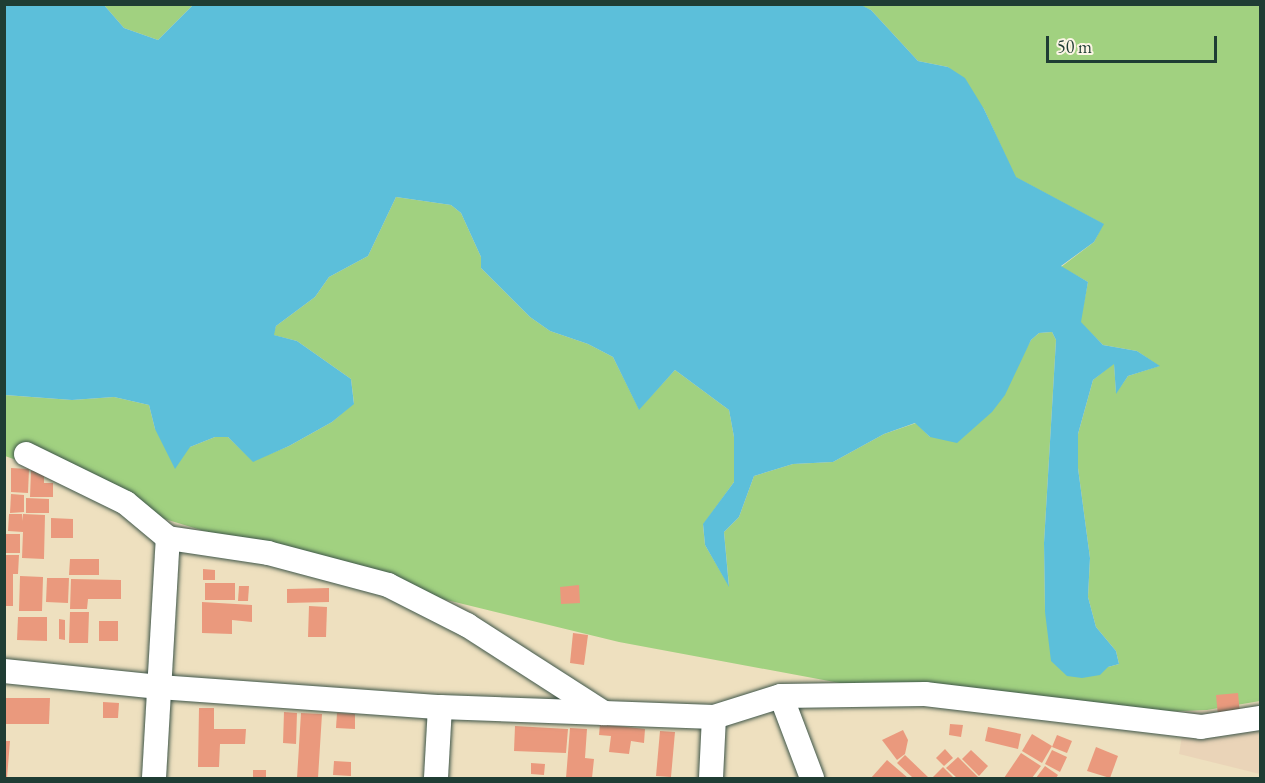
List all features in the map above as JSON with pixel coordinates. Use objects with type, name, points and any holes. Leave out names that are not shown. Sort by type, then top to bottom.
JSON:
[{"type":"street","points":[[26,454],[126,503],[168,538],[268,553],[388,585],[467,625],[604,713]]},
{"type":"street","points":[[154,778],[168,538]]},
{"type":"street","points":[[4,671],[159,687],[440,707],[714,717],[781,696],[925,694],[1201,727],[1260,718]]},
{"type":"street","points":[[781,696],[812,778]]},
{"type":"street","points":[[436,778],[440,707]]},
{"type":"street","points":[[711,778],[714,717]]},
{"type":"shaded area","points":[[1260,707],[1260,774],[1179,754],[1186,711]]},
{"type":"green space","points":[[104,5],[193,5],[158,40],[124,28]]},
{"type":"green space","points":[[859,5],[1260,5],[1260,701],[1207,710],[1065,716],[915,697],[619,642],[369,581],[145,513],[90,486],[5,456],[4,395],[72,400],[114,397],[149,405],[155,429],[190,447],[215,437],[228,437],[253,461],[289,446],[332,422],[354,403],[351,379],[297,341],[273,335],[276,326],[315,297],[329,277],[368,256],[396,197],[451,205],[461,213],[481,257],[481,268],[530,317],[550,331],[588,344],[613,357],[639,409],[675,370],[729,410],[734,437],[734,482],[703,525],[705,545],[729,586],[724,532],[739,517],[754,476],[793,464],[833,462],[884,434],[916,423],[930,437],[1021,358],[1031,340],[1039,333],[1052,332],[1056,340],[1044,543],[1045,612],[1108,667],[1119,664],[1116,651],[1096,627],[1088,597],[1090,558],[1078,468],[1078,434],[1093,380],[1114,363],[1116,393],[1128,376],[1159,366],[1137,351],[1103,345],[1080,322],[1088,282],[1061,267],[1094,242],[1103,224],[1015,177],[984,109],[948,67],[918,61],[871,10]]},
{"type":"water","points":[[859,4],[871,10],[918,61],[948,67],[965,78],[984,109],[1016,177],[1104,224],[1094,242],[1061,266],[1088,282],[1081,322],[1103,345],[1137,351],[1160,366],[1128,376],[1116,394],[1114,364],[1093,380],[1078,434],[1078,468],[1090,558],[1088,597],[1096,627],[1116,651],[1119,664],[1108,667],[1100,675],[1082,678],[1067,676],[1051,661],[1045,612],[1044,543],[1056,340],[1052,332],[1039,333],[1031,340],[1005,395],[992,412],[957,443],[930,437],[915,423],[884,434],[833,462],[793,464],[754,476],[739,517],[724,532],[729,587],[705,545],[703,524],[734,482],[734,437],[729,410],[675,370],[639,410],[613,357],[588,344],[550,331],[530,317],[481,268],[481,257],[461,213],[451,205],[396,197],[368,256],[329,277],[315,297],[276,326],[274,335],[297,341],[351,379],[354,404],[332,422],[289,446],[253,462],[228,437],[215,437],[190,447],[175,469],[155,429],[149,405],[114,397],[72,400],[5,395],[5,5],[104,5],[124,28],[158,40],[193,5]]},
{"type":"building","points":[[11,468],[29,469],[28,493],[11,492]]},
{"type":"building","points":[[31,471],[44,471],[44,483],[53,483],[53,497],[30,497]]},
{"type":"building","points":[[11,494],[24,495],[24,512],[10,513]]},
{"type":"building","points":[[26,498],[49,499],[49,513],[26,513]]},
{"type":"building","points":[[9,514],[22,514],[22,521],[23,514],[45,515],[44,559],[22,558],[23,532],[8,531]]},
{"type":"building","points":[[51,518],[73,519],[73,538],[51,538]]},
{"type":"building","points":[[6,534],[20,534],[20,553],[5,553]]},
{"type":"building","points":[[4,555],[19,555],[18,574],[13,574],[13,606],[4,606]]},
{"type":"building","points":[[70,559],[99,559],[99,575],[69,575]]},
{"type":"building","points":[[203,569],[215,570],[215,580],[203,580]]},
{"type":"building","points":[[20,576],[43,577],[42,611],[19,611]]},
{"type":"building","points":[[47,578],[69,578],[68,603],[46,602]]},
{"type":"building","points":[[71,579],[121,580],[121,599],[88,599],[87,609],[70,609]]},
{"type":"building","points":[[205,583],[235,583],[235,600],[205,600]]},
{"type":"building","points":[[579,585],[580,603],[561,604],[560,587]]},
{"type":"building","points":[[239,586],[249,586],[248,601],[238,601]]},
{"type":"building","points":[[329,588],[329,602],[287,603],[287,589]]},
{"type":"building","points":[[202,602],[252,605],[252,622],[232,620],[232,634],[202,633]]},
{"type":"building","points":[[309,606],[327,607],[326,637],[308,637]]},
{"type":"building","points":[[70,612],[89,612],[88,643],[69,643]]},
{"type":"building","points":[[18,617],[47,617],[47,641],[17,640]]},
{"type":"building","points":[[59,619],[65,620],[65,640],[59,639]]},
{"type":"building","points":[[99,621],[118,621],[118,641],[99,641]]},
{"type":"building","points":[[573,633],[588,635],[584,665],[570,663]]},
{"type":"building","points":[[1238,693],[1240,714],[1218,716],[1216,695]]},
{"type":"building","points":[[4,698],[50,698],[49,724],[4,724]]},
{"type":"building","points":[[103,702],[119,703],[118,718],[103,718]]},
{"type":"building","points":[[199,708],[214,708],[214,729],[246,729],[245,744],[220,744],[219,767],[198,767]]},
{"type":"building","points":[[284,712],[297,713],[296,744],[283,743]]},
{"type":"building","points":[[301,713],[322,714],[318,778],[297,778]]},
{"type":"building","points":[[337,713],[355,714],[355,729],[336,728]]},
{"type":"building","points":[[600,724],[645,729],[644,743],[631,741],[629,754],[609,752],[611,736],[599,735]]},
{"type":"building","points":[[950,724],[963,725],[961,737],[949,735]]},
{"type":"building","points":[[515,726],[568,729],[566,753],[514,751]]},
{"type":"building","points":[[988,727],[1021,734],[1018,749],[985,741]]},
{"type":"building","points":[[570,728],[587,729],[585,758],[594,759],[592,778],[566,778]]},
{"type":"building","points":[[903,730],[908,740],[905,754],[897,760],[882,740]]},
{"type":"building","points":[[660,731],[675,732],[671,777],[656,776]]},
{"type":"building","points":[[1032,734],[1052,746],[1042,763],[1022,751]]},
{"type":"building","points":[[1057,735],[1072,741],[1067,753],[1052,747]]},
{"type":"building","points":[[4,741],[10,741],[7,778],[4,778]]},
{"type":"building","points":[[1096,747],[1118,756],[1110,778],[1087,771]]},
{"type":"building","points":[[945,749],[953,758],[944,766],[936,758]]},
{"type":"building","points":[[971,750],[988,766],[979,776],[962,759]]},
{"type":"building","points":[[1052,750],[1067,757],[1060,772],[1045,764]]},
{"type":"building","points":[[1021,753],[1041,766],[1032,778],[1004,778]]},
{"type":"building","points":[[905,755],[929,778],[913,778],[897,763]]},
{"type":"building","points":[[958,757],[979,778],[957,778],[946,768]]},
{"type":"building","points":[[887,760],[908,778],[871,778]]},
{"type":"building","points":[[334,761],[351,762],[351,776],[333,775]]},
{"type":"building","points":[[531,763],[545,764],[544,775],[531,774]]},
{"type":"building","points":[[1045,766],[1058,775],[1056,778],[1036,778]]},
{"type":"building","points":[[943,767],[954,778],[932,778]]},
{"type":"building","points":[[253,770],[266,770],[266,778],[253,778]]}]
